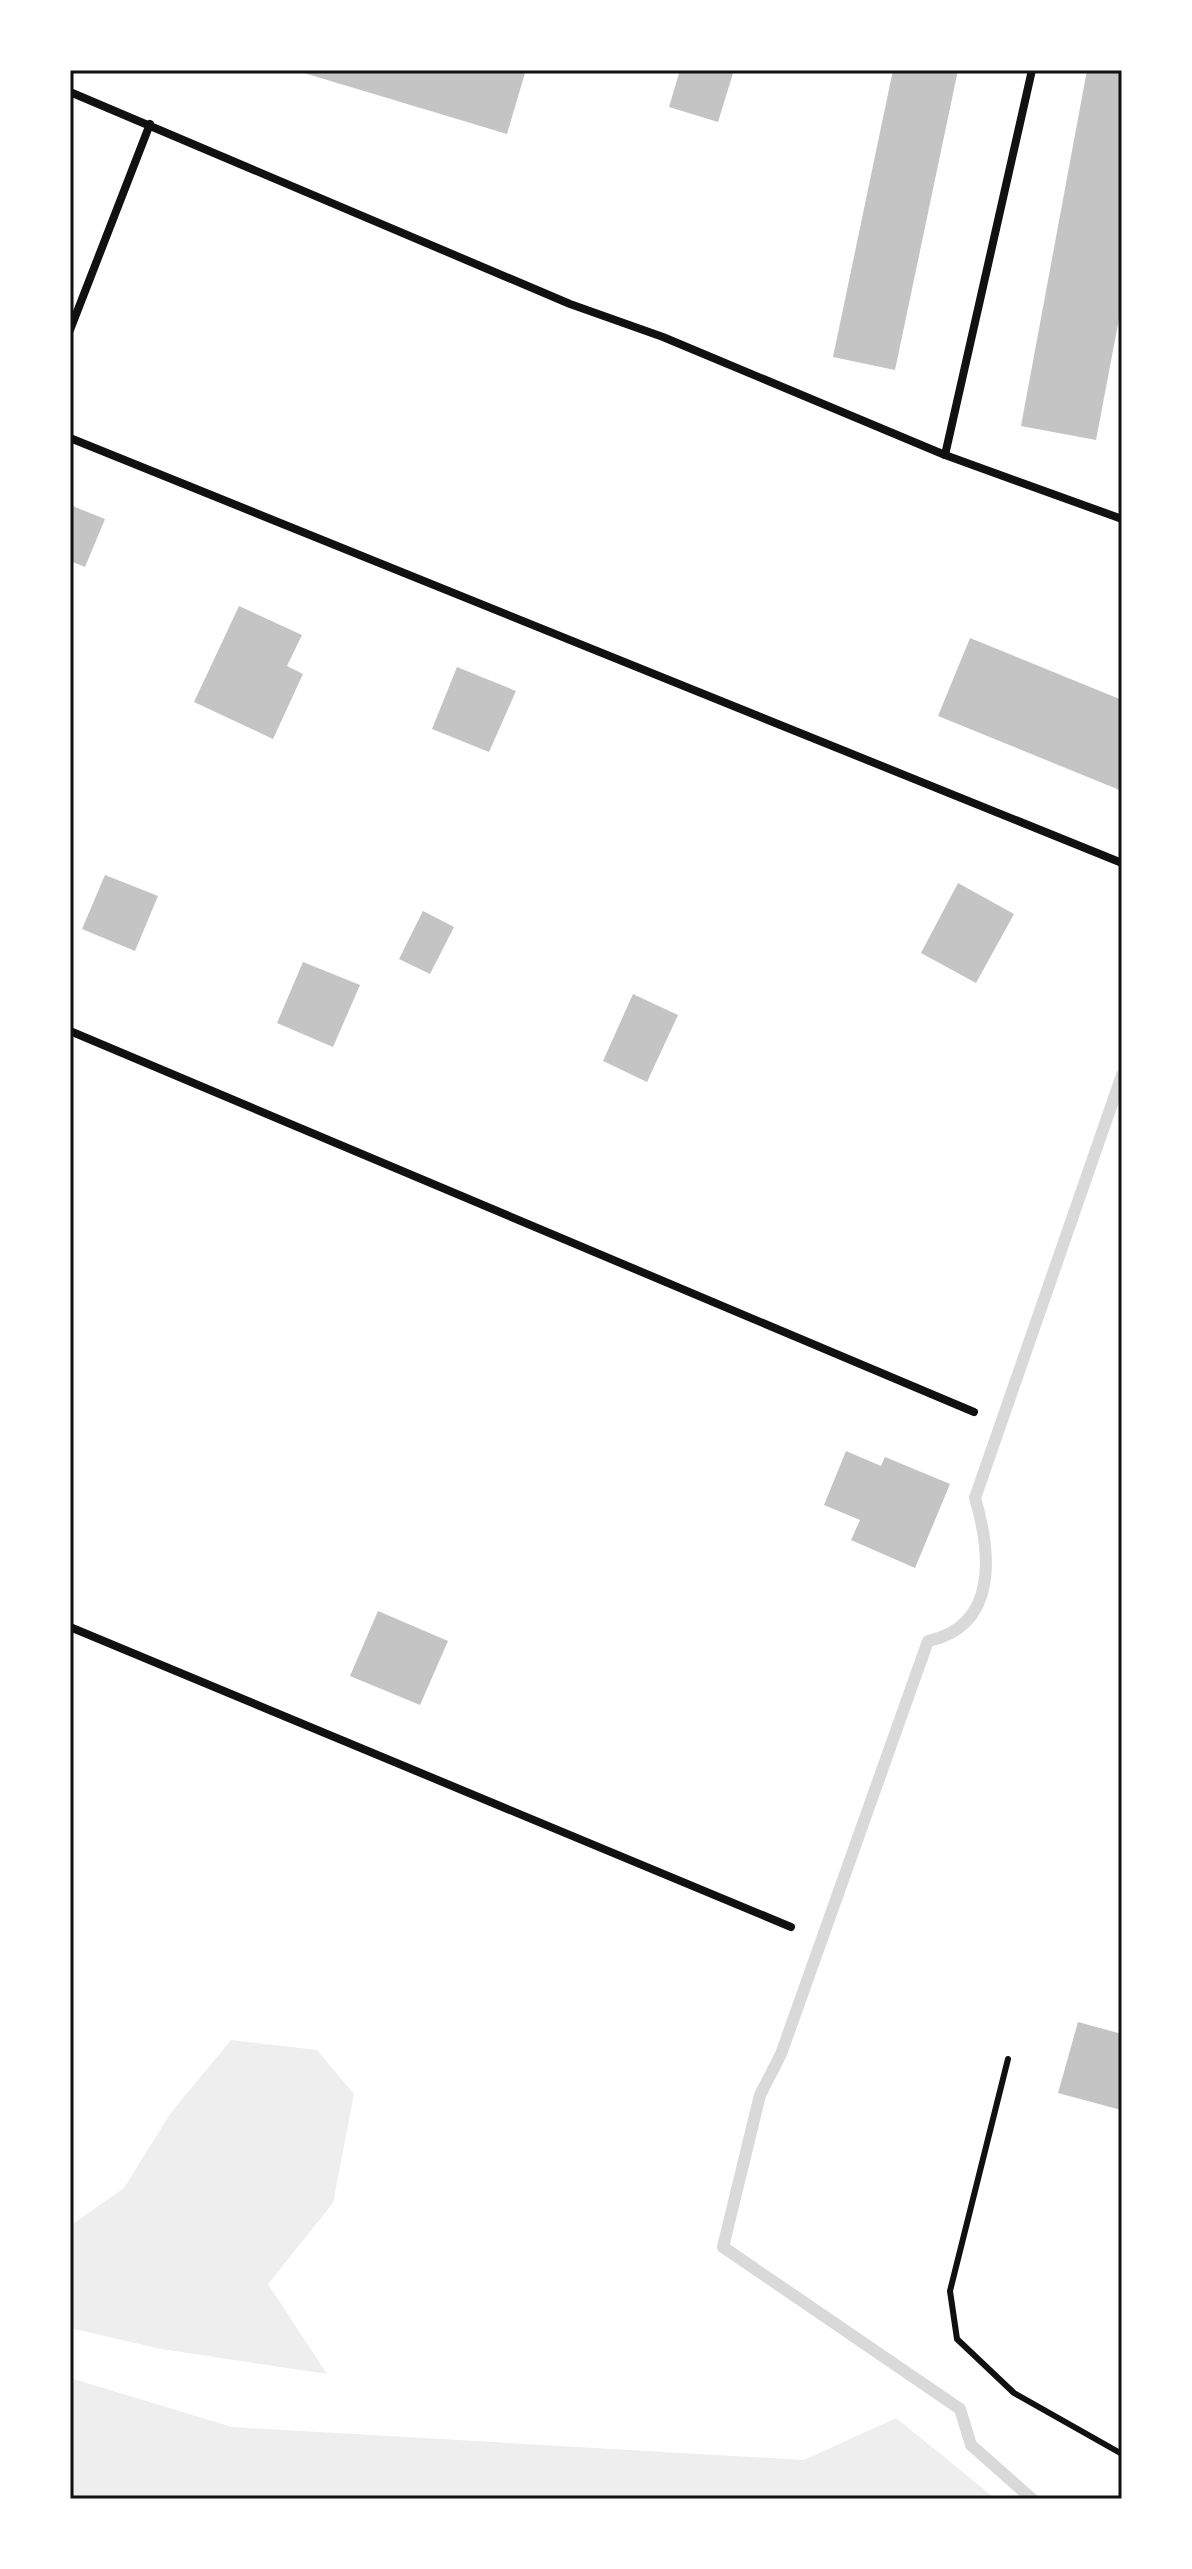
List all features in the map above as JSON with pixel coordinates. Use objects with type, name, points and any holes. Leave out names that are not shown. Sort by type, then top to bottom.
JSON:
[{"type":"street","points":[[945,455],[1032,70]]},
{"type":"street","points":[[70,92],[570,304],[663,337],[945,455],[1122,519]]},
{"type":"street","points":[[70,330],[150,124]]},
{"type":"street","points":[[70,438],[1122,863]]},
{"type":"street","points":[[70,1031],[974,1412]]},
{"type":"street","points":[[70,1627],[791,1927]]},
{"type":"lane","points":[[1008,2059],[950,2291],[957,2339],[1014,2393],[1122,2454]]},
{"type":"shaded area","points":[[231,2040],[317,2050],[354,2094],[333,2203],[268,2284],[327,2374],[161,2349],[70,2328],[70,2226],[124,2188],[170,2114]]},
{"type":"shaded area","points":[[70,2378],[232,2427],[804,2460],[896,2418],[996,2499],[70,2499]]},
{"type":"building","points":[[294,70],[514,70],[525,73],[507,134]]},
{"type":"building","points":[[680,70],[734,70],[718,122],[669,107]]},
{"type":"building","points":[[893,70],[958,70],[895,370],[833,357]]},
{"type":"building","points":[[1087,70],[1122,70],[1122,303],[1096,440],[1021,426]]},
{"type":"building","points":[[70,505],[105,519],[85,567],[70,561]]},
{"type":"building","points":[[239,606],[302,635],[287,666],[303,674],[273,739],[194,702]]},
{"type":"building","points":[[970,638],[1122,700],[1122,791],[938,716]]},
{"type":"building","points":[[457,667],[516,691],[489,752],[432,729]]},
{"type":"building","points":[[105,875],[158,896],[135,951],[82,929]]},
{"type":"building","points":[[958,883],[1014,914],[976,983],[921,953]]},
{"type":"building","points":[[423,911],[454,927],[430,974],[399,959]]},
{"type":"building","points":[[303,962],[360,985],[333,1047],[277,1023]]},
{"type":"building","points":[[633,994],[678,1015],[647,1082],[603,1061]]},
{"type":"building","points":[[846,1451],[881,1466],[885,1457],[950,1484],[915,1568],[851,1540],[860,1520],[824,1505]]},
{"type":"building","points":[[378,1611],[448,1641],[420,1705],[350,1676]]},
{"type":"building","points":[[1078,2022],[1122,2034],[1121,2110],[1058,2093]]},
{"type":"waterway","points":[[1032,2499],[971,2445],[960,2409],[723,2247],[760,2095],[781,2054],[928,1641],[951,1633],[968,1620],[978,1603],[986,1563],[975,1498],[1122,1075]]}]
